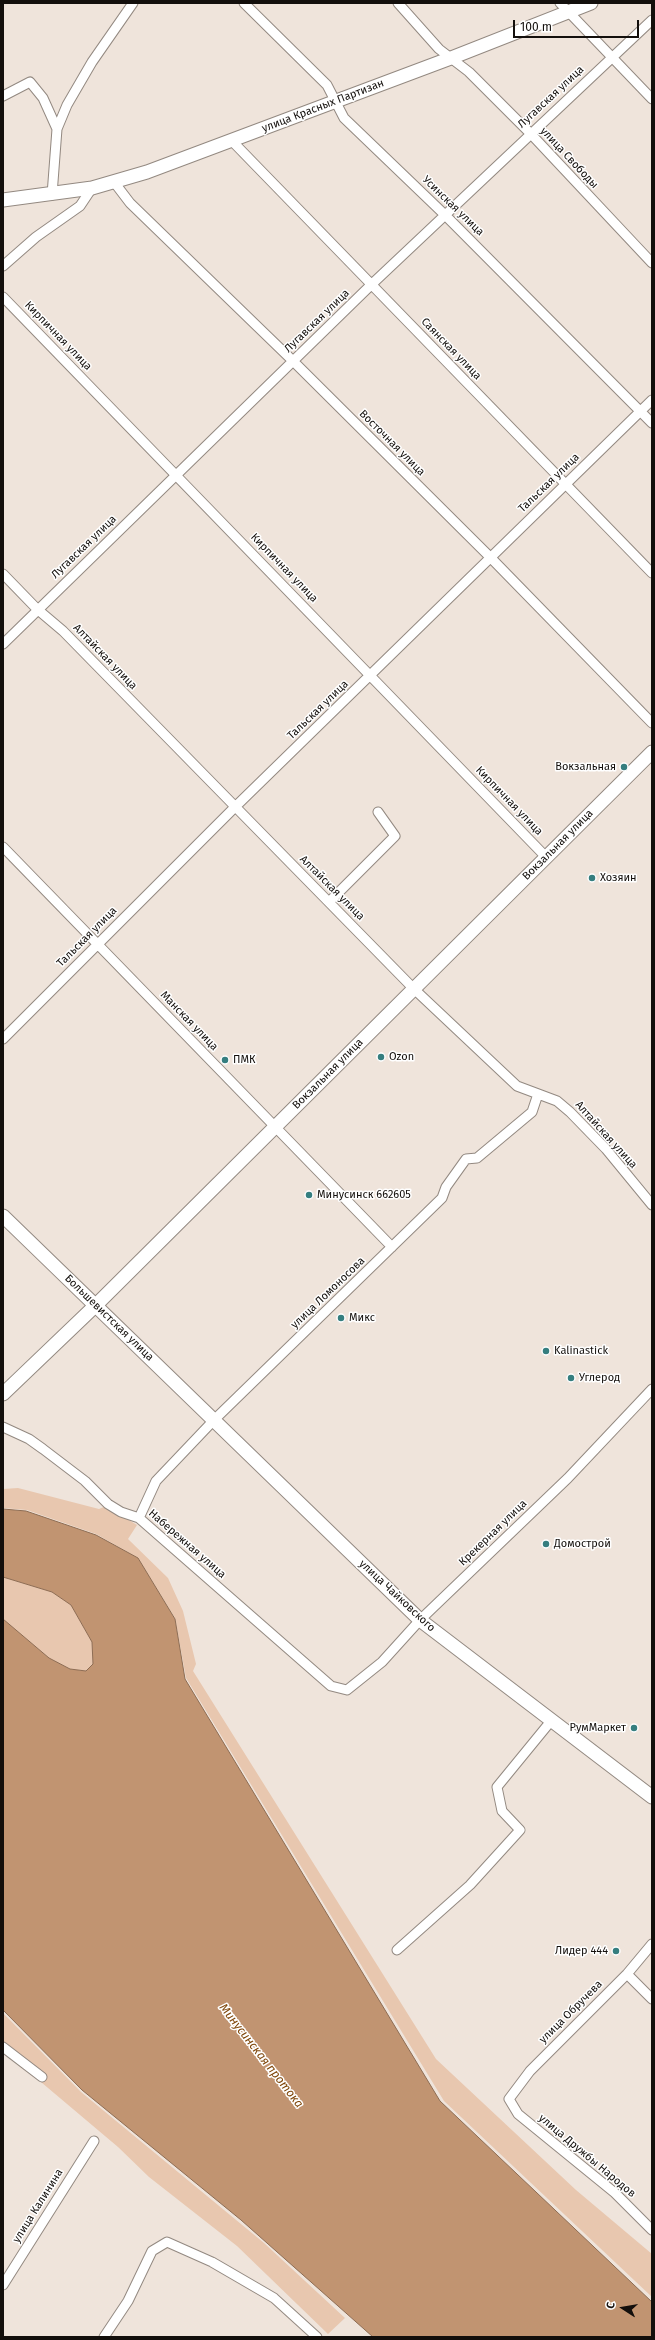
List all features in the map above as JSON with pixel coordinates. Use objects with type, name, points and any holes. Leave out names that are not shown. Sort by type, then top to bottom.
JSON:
[{"type":"main road","name":"улица Красных Партизан","points":[[3,200],[92,188],[114,182],[232,141],[451,58],[564,7],[591,3]]},
{"type":"main road","name":"Вокзальная улица","points":[[3,1394],[96,1305],[413,988],[652,752]]},
{"type":"main road","name":"Большевистская улица","points":[[3,1216],[214,1420]]},
{"type":"main road","name":"улица Чайковского","points":[[214,1420],[420,1620],[652,1797]]},
{"type":"street","points":[[52,194],[57,129],[67,105],[92,62],[133,3]]},
{"type":"street","name":"Усинская улица","points":[[244,3],[327,85],[344,118],[445,215],[652,423]]},
{"type":"street","name":"улица Свободы","points":[[398,3],[439,48],[469,72],[530,133],[652,263]]},
{"type":"street","points":[[564,7],[652,99]]},
{"type":"street","name":"Лугавская улица","points":[[3,644],[37,609],[372,284],[530,133],[652,20]]},
{"type":"street","points":[[3,96],[30,82],[43,98],[57,129]]},
{"type":"street","name":"Саянская улица","points":[[232,141],[372,284],[565,486],[652,573]]},
{"type":"street","name":"Восточная улица","points":[[114,182],[130,203],[293,361],[490,557],[652,723]]},
{"type":"street","points":[[3,266],[36,237],[80,206],[92,188]]},
{"type":"street","name":"Кирпичная улица","points":[[3,297],[372,675],[546,857]]},
{"type":"street","name":"Тальская улица","points":[[3,1039],[234,808],[372,675],[490,557],[565,486],[652,400]]},
{"type":"street","name":"Алтайская улица","points":[[3,574],[37,609],[63,631],[234,808],[413,988],[518,1086],[557,1101],[570,1112],[606,1149],[652,1205]]},
{"type":"street","points":[[329,902],[395,836],[378,812]]},
{"type":"street","name":"Манская улица","points":[[3,847],[392,1247]]},
{"type":"street","name":"улица Ломоносова","points":[[139,1518],[156,1481],[214,1420],[442,1198],[446,1187],[466,1159],[477,1158],[532,1112],[538,1094]]},
{"type":"street","name":"Крекерная улица","points":[[347,1690],[382,1662],[420,1620],[568,1478],[652,1389]]},
{"type":"street","name":"Набережная улица","points":[[3,1427],[29,1439],[43,1448],[85,1481],[108,1504],[121,1512],[139,1518],[331,1686],[347,1690]]},
{"type":"street","points":[[397,1950],[470,1885],[520,1830],[502,1811],[497,1787],[551,1720]]},
{"type":"street","name":"улица Обручева","points":[[509,2099],[530,2071],[627,1974],[652,1944]]},
{"type":"street","points":[[627,1974],[652,1999]]},
{"type":"street","points":[[3,2047],[42,2078]]},
{"type":"street","name":"улица Дружбы Народов","points":[[509,2099],[518,2114],[615,2193],[652,2230]]},
{"type":"street","name":"улица Калинина","points":[[3,2285],[94,2141]]},
{"type":"street","points":[[104,2337],[128,2301],[152,2251],[167,2242],[212,2262],[274,2298],[317,2337]]},
{"type":"shaded area","points":[[18,1488],[99,1509],[106,1506],[137,1525],[128,1539],[168,1578],[183,1611],[196,1664],[193,1671],[436,2059],[576,2190],[652,2254],[652,2297],[444,2101],[186,1678],[175,1618],[138,1558],[96,1534],[27,1510],[3,1508],[3,1489]]},
{"type":"shaded area","points":[[3,1577],[52,1592],[71,1605],[92,1642],[93,1664],[86,1671],[70,1669],[49,1658],[3,1619]]},
{"type":"shaded area","points":[[3,2013],[81,2092],[264,2243],[345,2318],[328,2334],[237,2246],[149,2177],[118,2147],[3,2050]]},
{"type":"water","name":"Минусинская протока","points":[[3,1509],[26,1511],[96,1535],[138,1558],[175,1619],[185,1679],[440,2101],[652,2302],[652,2337],[373,2337],[241,2220],[82,2090],[3,2010],[3,1619],[49,1658],[70,1669],[86,1671],[93,1664],[92,1642],[71,1605],[52,1592],[3,1577]]},
{"type":"place","name":"Вокзальная","points":[[624,767]]},
{"type":"place","name":"Хозяин","points":[[592,878]]},
{"type":"place","name":"Ozon","points":[[381,1057]]},
{"type":"place","name":"ПМК","points":[[225,1060]]},
{"type":"place","name":"Минусинск 662605","points":[[309,1195]]},
{"type":"place","name":"Микс","points":[[341,1318]]},
{"type":"place","name":"Kalinastick","points":[[546,1351]]},
{"type":"place","name":"Углерод","points":[[571,1378]]},
{"type":"place","name":"Домострой","points":[[546,1544]]},
{"type":"place","name":"РумМаркет","points":[[634,1728]]},
{"type":"place","name":"Лидер 444","points":[[616,1951]]}]
